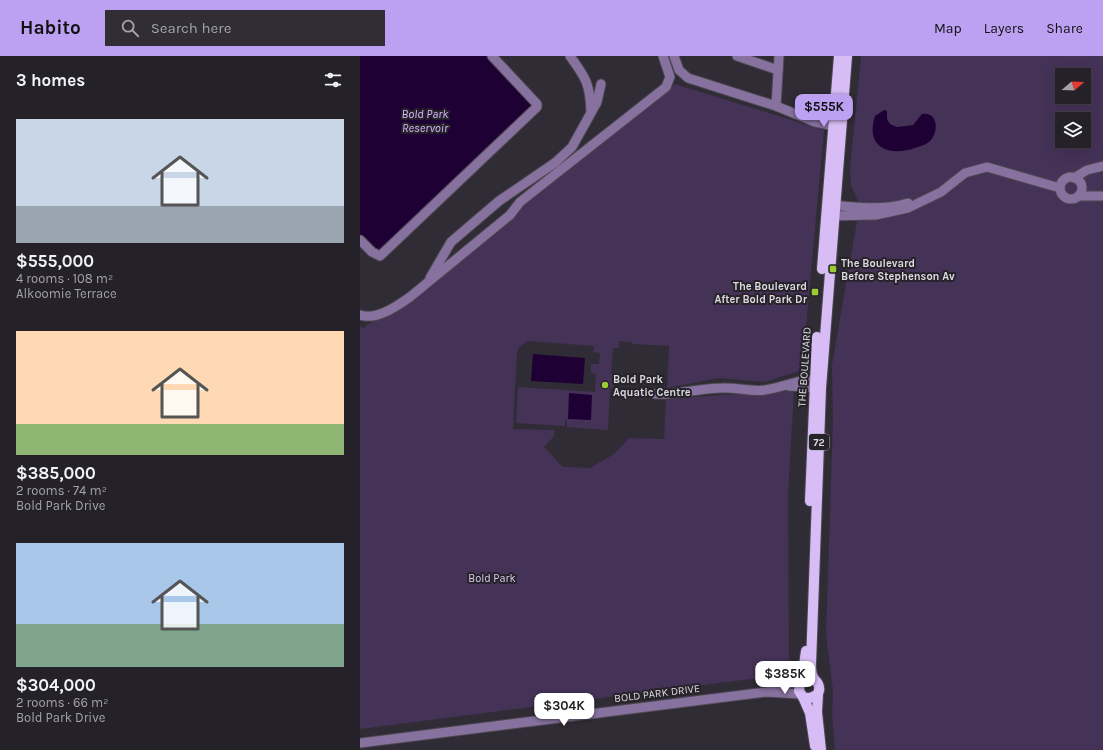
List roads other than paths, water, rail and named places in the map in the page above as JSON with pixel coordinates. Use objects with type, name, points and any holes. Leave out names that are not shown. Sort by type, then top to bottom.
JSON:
[{"type":"main road","name":"THE BOULEVARD","points":[[815,750],[810,713],[798,686],[801,681],[806,648],[818,383],[838,115],[839,56]]},
{"type":"main road","name":"THE BOULEVARD","points":[[838,115],[847,56]]},
{"type":"main road","name":"THE BOULEVARD","points":[[818,383],[811,656],[813,678],[818,684],[817,712],[821,750]]},
{"type":"main road","points":[[801,681],[806,678],[813,678]]},
{"type":"main road","points":[[802,696],[811,698],[818,694]]},
{"type":"street","points":[[360,240],[372,252],[380,256],[538,107],[538,104],[492,56]]},
{"type":"street","points":[[570,56],[585,76],[590,90],[591,113]]},
{"type":"street","points":[[360,315],[377,315],[410,298],[510,215],[520,202],[666,87],[670,77],[663,56]]},
{"type":"street","points":[[674,56],[679,70],[688,78],[776,106],[815,122],[837,127]]},
{"type":"street","points":[[737,56],[778,70]]},
{"type":"street","points":[[776,106],[779,56]]},
{"type":"street","points":[[426,284],[451,242],[499,201],[556,162],[572,148],[597,102],[600,84]]},
{"type":"street","points":[[807,118],[838,115]]},
{"type":"street","points":[[831,205],[856,208],[903,204],[927,196],[968,169],[986,165],[1010,169],[1061,185]]},
{"type":"street","points":[[1061,185],[1067,178],[1074,178],[1088,170],[1103,166]]},
{"type":"street","points":[[830,216],[876,215],[908,208],[941,192],[965,173],[987,167],[1061,185]]},
{"type":"street","points":[[1074,178],[1080,182],[1081,192]]},
{"type":"street","points":[[1061,185],[1063,195],[1069,199],[1081,192],[1100,196]]},
{"type":"street","points":[[656,394],[724,388],[761,390],[783,386],[818,383]]},
{"type":"street","name":"BOLD PARK DRIVE","points":[[766,692],[785,684],[801,681]]},
{"type":"street","name":"BOLD PARK DRIVE","points":[[360,743],[766,692],[802,696]]},
{"type":"water","name":"Bold Park Reservoir","points":[[360,56],[488,56],[535,106],[377,253],[360,235]]},
{"type":"water","points":[[884,110],[887,111],[887,119],[890,124],[897,127],[913,125],[922,114],[928,114],[932,116],[936,124],[935,134],[929,142],[915,148],[896,151],[881,147],[876,142],[873,135],[873,127],[875,116]]},
{"type":"water","points":[[533,354],[585,358],[583,384],[531,381]]},
{"type":"water","points":[[569,393],[592,395],[591,420],[568,419]]},
{"type":"place","name":"The Boulevard Before Stephenson Av","points":[[833,269]]},
{"type":"place","name":"The Boulevard After Bold Park Dr","points":[[815,292]]},
{"type":"place","name":"Bold Park Aquatic Centre","points":[[605,385]]},
{"type":"park label","name":"Bold Park","points":[[492,578]]}]
